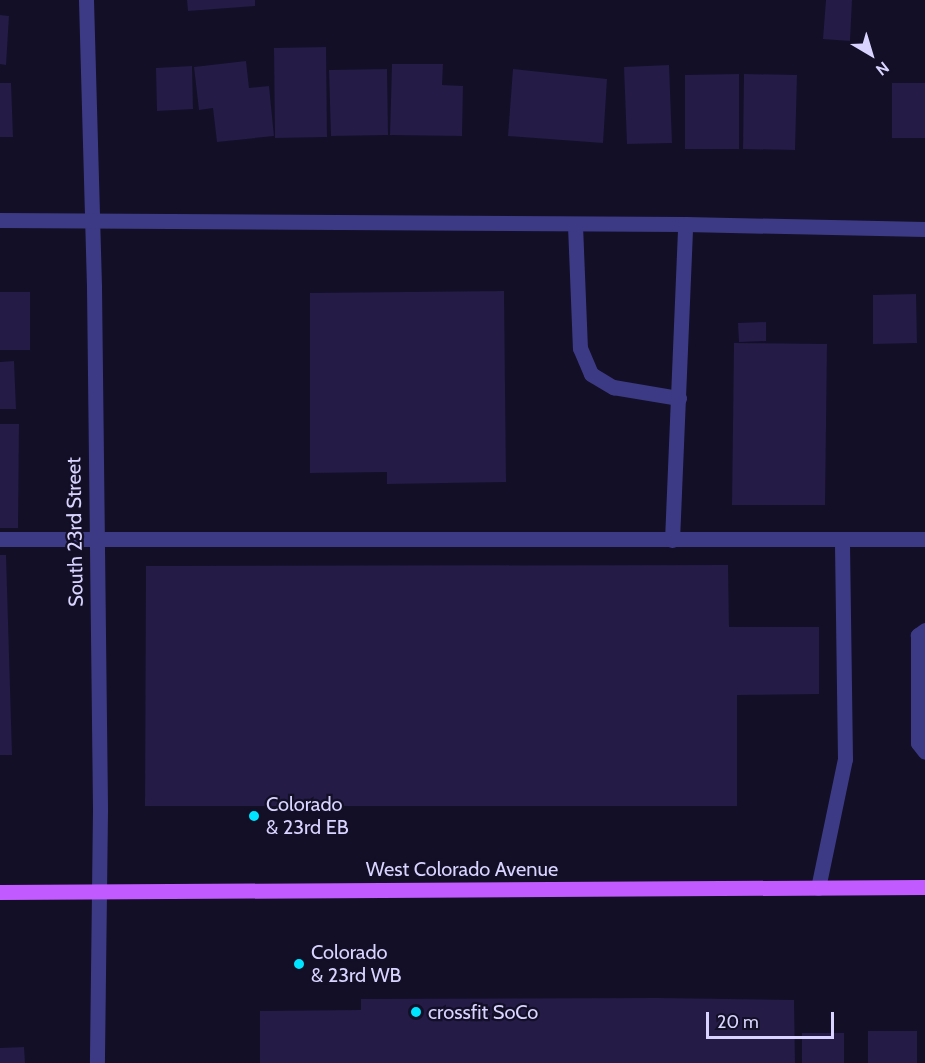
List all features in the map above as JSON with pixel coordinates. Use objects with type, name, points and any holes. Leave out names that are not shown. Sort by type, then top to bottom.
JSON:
[{"type":"main road","name":"West Colorado Avenue","points":[[0,892],[925,887]]},
{"type":"street","name":"South 23rd Street","points":[[86,0],[93,219],[95,540],[100,810],[97,1063]]},
{"type":"street","points":[[0,220],[685,224],[925,229]]},
{"type":"street","points":[[672,540],[685,224]]},
{"type":"street","points":[[575,225],[580,348],[591,374],[613,387],[679,398]]},
{"type":"street","points":[[0,539],[925,540]]},
{"type":"street","points":[[818,888],[845,759],[842,540]]},
{"type":"street","points":[[925,630],[918,635],[918,743],[925,752]]},
{"type":"building","points":[[187,0],[255,0],[255,6],[188,11]]},
{"type":"building","points":[[826,0],[852,0],[850,41],[823,39]]},
{"type":"building","points":[[0,15],[9,16],[6,65],[0,64]]},
{"type":"building","points":[[326,47],[327,137],[275,138],[274,48]]},
{"type":"building","points":[[246,61],[249,88],[269,86],[274,136],[217,142],[213,108],[199,110],[194,67]]},
{"type":"building","points":[[392,64],[443,64],[442,85],[463,86],[462,136],[390,135]]},
{"type":"building","points":[[669,65],[672,143],[627,144],[624,67]]},
{"type":"building","points":[[192,66],[193,109],[157,111],[156,68]]},
{"type":"building","points":[[387,69],[388,135],[331,136],[329,70]]},
{"type":"building","points":[[513,69],[607,79],[603,143],[508,136]]},
{"type":"building","points":[[739,74],[739,149],[685,149],[685,75]]},
{"type":"building","points":[[744,74],[797,75],[795,150],[743,149]]},
{"type":"building","points":[[0,83],[11,83],[13,137],[0,137]]},
{"type":"building","points":[[892,83],[925,83],[925,138],[892,138]]},
{"type":"building","points":[[504,291],[506,482],[387,484],[387,472],[310,473],[310,293]]},
{"type":"building","points":[[0,292],[30,292],[30,350],[0,350]]},
{"type":"building","points":[[916,294],[917,343],[873,344],[873,295]]},
{"type":"building","points":[[766,322],[766,341],[739,342],[738,323]]},
{"type":"building","points":[[734,343],[827,344],[825,505],[732,505]]},
{"type":"building","points":[[14,361],[16,409],[0,409],[0,362]]},
{"type":"building","points":[[0,424],[19,424],[18,528],[0,528]]},
{"type":"building","points":[[0,555],[6,555],[12,755],[0,755]]},
{"type":"building","points":[[728,565],[729,627],[819,627],[819,694],[737,695],[737,806],[145,806],[146,566]]},
{"type":"building","points":[[361,999],[794,1000],[795,1063],[260,1063],[260,1011],[361,1010]]},
{"type":"building","points":[[868,1031],[917,1031],[917,1063],[868,1063]]},
{"type":"building","points":[[802,1033],[844,1033],[844,1063],[802,1063]]},
{"type":"building","points":[[24,1047],[25,1063],[0,1063],[0,1048]]},
{"type":"place","name":"Colorado & 23rd EB","points":[[254,816]]},
{"type":"place","name":"Colorado & 23rd WB","points":[[299,964]]},
{"type":"place","name":"crossfit SoCo","points":[[416,1012]]}]
